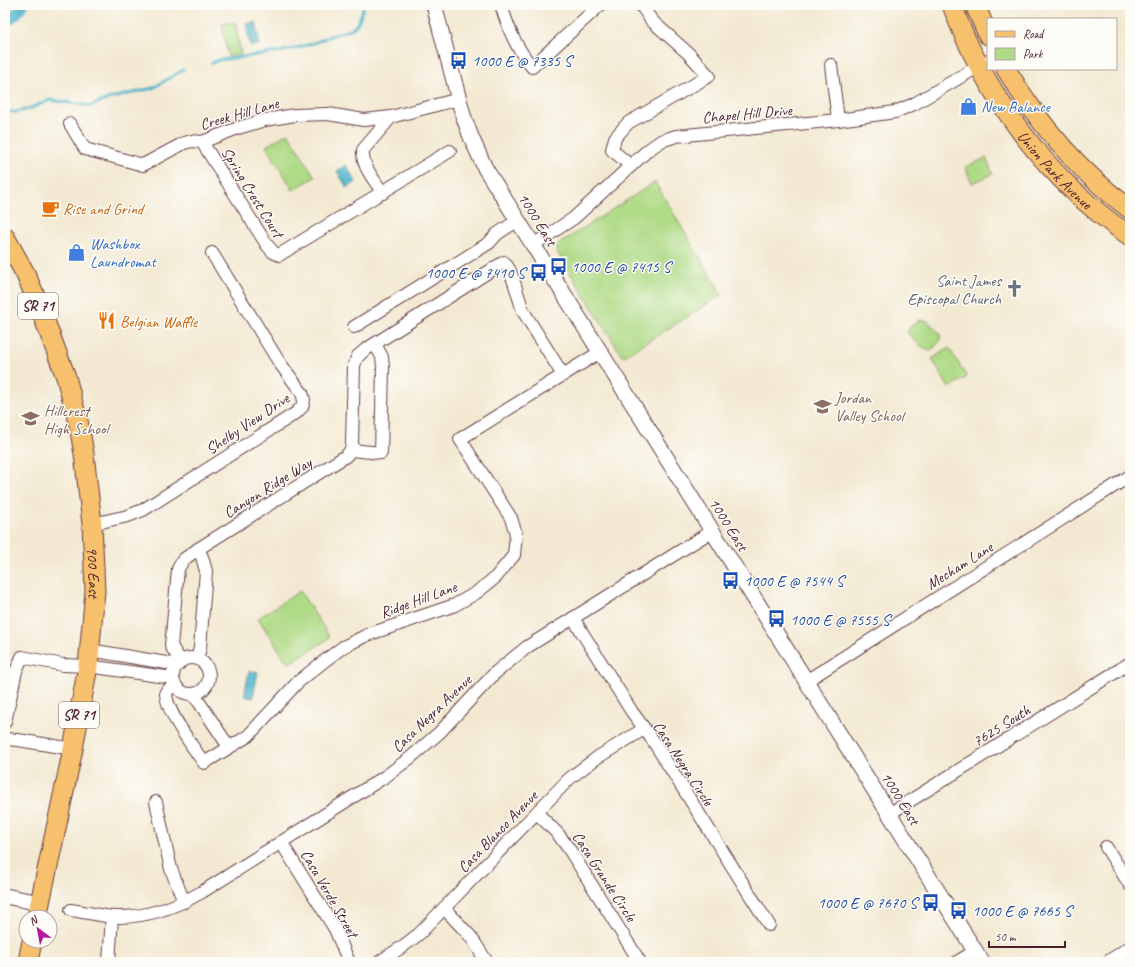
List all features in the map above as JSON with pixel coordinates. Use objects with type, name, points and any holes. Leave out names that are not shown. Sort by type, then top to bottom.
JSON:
[{"type":"main road","name":"Union Park Avenue","points":[[952,5],[964,34],[984,64],[1008,112],[1020,130],[1050,165],[1096,210],[1130,236]]},
{"type":"main road","points":[[975,5],[987,33]]},
{"type":"main road","name":"Union Park Avenue","points":[[1007,70],[1032,109],[1061,145],[1097,182],[1130,209]]},
{"type":"main road","name":"900 East","points":[[5,237],[37,300],[66,377],[81,432],[92,524],[95,591],[89,658],[72,749],[38,909]]},
{"type":"main road","points":[[28,962],[30,949]]},
{"type":"street","name":"1000 East","points":[[434,5],[459,99],[471,137],[485,168],[978,956]]},
{"type":"street","points":[[501,5],[511,36],[522,55],[532,67],[600,5]]},
{"type":"street","points":[[631,166],[612,150],[615,138],[628,123],[643,113],[709,76],[690,54],[652,21],[641,5]]},
{"type":"street","points":[[832,64],[838,120]]},
{"type":"street","name":"Chapel Hill Drive","points":[[533,245],[574,218],[652,147],[661,141],[676,136],[838,120],[895,112],[914,104],[984,64]]},
{"type":"street","name":"Creek Hill Lane","points":[[70,124],[85,149],[143,165],[184,143],[192,141],[202,142],[265,120],[295,115],[328,114],[364,120],[391,117],[459,99]]},
{"type":"street","points":[[383,193],[365,164],[362,156],[363,150],[391,117]]},
{"type":"street","name":"Spring Crest Court","points":[[202,142],[266,245],[273,252],[279,255],[450,151]]},
{"type":"street","points":[[354,327],[489,243],[497,234],[518,220]]},
{"type":"street","name":"Shelby View Drive","points":[[92,524],[128,516],[143,510],[296,413],[302,407],[304,400],[302,393],[279,362],[212,253]]},
{"type":"street","points":[[376,344],[382,357],[383,368],[381,453],[351,450],[354,365],[358,356],[376,344],[504,262],[512,276],[523,311],[563,375]]},
{"type":"street","name":"Ridge Hill Lane","points":[[174,681],[166,692],[166,700],[173,715],[204,764],[248,736],[298,682],[343,647],[367,635],[455,605],[476,593],[496,577],[514,555],[516,534],[511,518],[460,439],[600,352]]},
{"type":"street","name":"Canyon Ridge Way","points":[[179,664],[170,646],[178,569],[183,560],[198,549],[346,456],[351,450]]},
{"type":"street","name":"Mecham Lane","points":[[806,681],[1130,476]]},
{"type":"street","name":"Casa Negra Avenue","points":[[71,910],[112,917],[145,915],[162,911],[184,902],[202,892],[386,776],[410,758],[440,732],[495,673],[527,647],[712,531]]},
{"type":"street","points":[[197,660],[200,648],[206,571],[198,549]]},
{"type":"street","name":"Casa Negra Circle","points":[[573,618],[768,925]]},
{"type":"street","points":[[5,722],[16,671],[22,657],[63,665],[89,658],[179,664]]},
{"type":"street","points":[[89,658],[174,681]]},
{"type":"street","points":[[190,658],[197,660],[203,663],[207,668],[209,675],[208,682],[205,688],[199,693],[185,693],[179,690],[174,681],[174,671],[179,664],[190,658]]},
{"type":"street","name":"7625 South","points":[[890,814],[1130,663]]},
{"type":"street","points":[[192,694],[229,747]]},
{"type":"street","name":"Casa Blanco Avenue","points":[[379,962],[414,938],[570,778],[584,767],[644,729]]},
{"type":"street","points":[[5,739],[72,749]]},
{"type":"street","points":[[156,802],[171,869],[184,902]]},
{"type":"street","name":"Casa Grande Circle","points":[[537,812],[558,834],[569,849],[640,962]]},
{"type":"street","name":"Casa Verde Street","points":[[281,842],[336,929],[349,962]]},
{"type":"street","points":[[1106,847],[1130,885]]},
{"type":"street","points":[[5,896],[36,909]]},
{"type":"street","points":[[444,908],[471,937],[487,962]]},
{"type":"street","points":[[109,962],[112,917]]},
{"type":"street","points":[[1107,962],[1130,947]]},
{"type":"street","points":[[957,962],[978,956]]},
{"type":"green space","points":[[235,22],[241,54],[228,57],[222,24]]},
{"type":"green space","points":[[288,133],[315,177],[293,190],[266,146]]},
{"type":"green space","points":[[986,158],[993,174],[972,183],[965,167]]},
{"type":"green space","points":[[655,182],[722,295],[623,357],[554,247]]},
{"type":"green space","points":[[919,320],[928,321],[940,334],[941,340],[931,351],[921,346],[907,332],[911,326]]},
{"type":"green space","points":[[949,348],[967,377],[949,388],[932,359]]},
{"type":"green space","points":[[300,591],[329,636],[328,639],[288,664],[258,618]]},
{"type":"water","points":[[256,22],[260,45],[250,46],[246,24]]},
{"type":"water","points":[[346,165],[356,182],[347,188],[337,171]]},
{"type":"water","points":[[249,671],[258,672],[253,698],[244,696]]},
{"type":"waterway","points":[[5,23],[15,15],[23,5]]},
{"type":"waterway","points":[[212,63],[219,60],[261,55],[302,47],[348,31],[358,23],[364,5]]},
{"type":"waterway","points":[[5,112],[17,112],[50,100],[91,106],[108,99],[153,88],[183,70]]},
{"type":"place","name":"1000 E @ 7335 S","points":[[459,60]]},
{"type":"place","name":"New Balance","points":[[968,106]]},
{"type":"place","name":"Rise and Grind","points":[[50,208]]},
{"type":"place","name":"Washbox Laundromat","points":[[77,252]]},
{"type":"place","name":"1000 E @ 7415 S","points":[[558,266]]},
{"type":"place","name":"1000 E @ 7410 S","points":[[538,272]]},
{"type":"place","name":"Saint James Episcopal Church","points":[[1014,289]]},
{"type":"place","name":"Belgian Waffle","points":[[107,321]]},
{"type":"place","name":"Jordan Valley School","points":[[822,406]]},
{"type":"place","name":"Hillcrest High School","points":[[31,419]]},
{"type":"place","name":"1000 E @ 7544 S","points":[[731,580]]},
{"type":"place","name":"1000 E @ 7555 S","points":[[777,619]]},
{"type":"place","name":"1000 E @ 7670 S","points":[[930,902]]},
{"type":"place","name":"1000 E @ 7665 S","points":[[959,910]]}]
